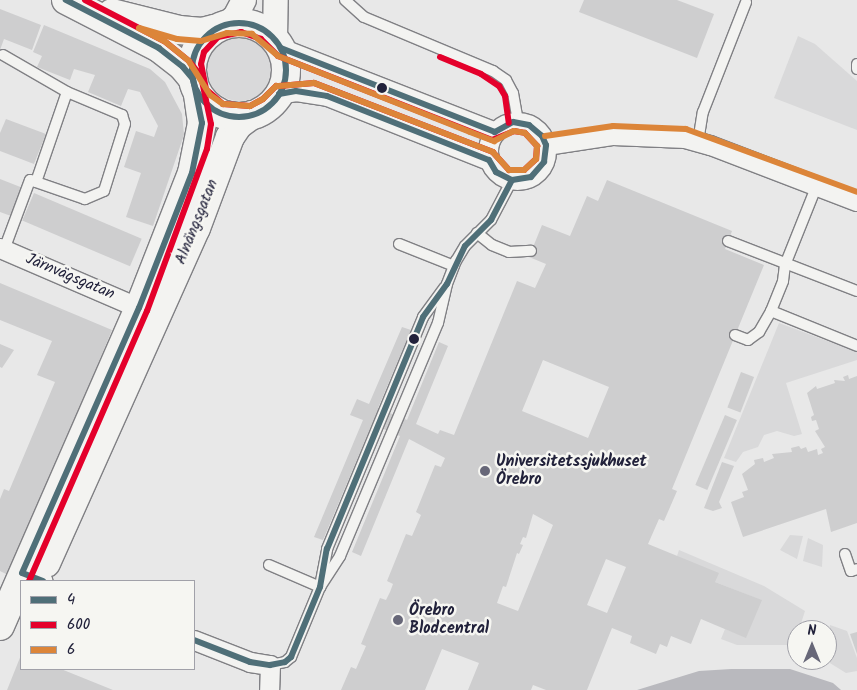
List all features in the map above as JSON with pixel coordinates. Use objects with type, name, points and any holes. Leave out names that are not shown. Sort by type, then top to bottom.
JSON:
[{"type":"main road","points":[[78,5],[122,14],[178,30],[202,32],[220,27],[255,25],[278,44],[286,70],[279,94],[269,106],[252,115],[220,113],[195,86],[183,67],[159,48],[78,5]]},
{"type":"main road","points":[[195,86],[192,64],[196,48],[220,27]]},
{"type":"main road","name":"Alnängsgatan","points":[[148,312],[194,164],[202,123],[195,86]]},
{"type":"main road","name":"Alnängsgatan","points":[[35,579],[148,312],[230,137],[238,125],[252,115]]},
{"type":"main road","name":"Alnängsgatan","points":[[0,626],[20,599]]},
{"type":"main road","points":[[0,644],[20,612]]},
{"type":"street","points":[[220,27],[235,17],[244,0]]},
{"type":"street","points":[[276,0],[278,44],[495,132]]},
{"type":"street","points":[[279,94],[296,91],[327,96],[489,160]]},
{"type":"street","points":[[518,122],[536,129],[546,145],[544,162],[537,173],[526,179],[512,180],[496,172],[489,160],[488,148],[495,132],[504,125],[518,122]]},
{"type":"street","points":[[546,145],[636,134],[698,142],[857,201]]},
{"type":"street","name":"Järnvägsgatan","points":[[2,249],[148,312]]},
{"type":"street","points":[[195,640],[250,662],[270,665],[269,690]]},
{"type":"lane","points":[[345,0],[364,16],[493,71],[506,80],[513,93],[518,122]]},
{"type":"lane","points":[[698,142],[703,112],[746,2]]},
{"type":"lane","points":[[2,249],[30,180],[85,199],[104,192],[125,124],[122,116],[67,92],[3,55]]},
{"type":"lane","points":[[36,182],[67,92]]},
{"type":"lane","points":[[270,665],[285,662],[291,657],[320,587],[340,556],[438,323],[447,284],[454,266],[477,232],[491,220],[512,180]]},
{"type":"lane","points":[[735,335],[748,340],[759,332],[771,311],[783,281],[785,264],[817,185]]},
{"type":"lane","points":[[477,232],[492,245],[509,252],[531,251]]},
{"type":"lane","points":[[728,241],[857,292]]},
{"type":"lane","points":[[400,244],[454,266]]},
{"type":"lane","points":[[320,587],[327,549],[423,317],[447,284]]},
{"type":"lane","points":[[771,311],[857,346]]},
{"type":"lane","points":[[845,554],[851,571],[857,569]]},
{"type":"lane","points":[[269,565],[320,587]]},
{"type":"shaded area","points":[[240,33],[253,36],[264,43],[271,54],[274,67],[271,80],[264,91],[253,98],[240,101],[227,98],[216,91],[209,80],[206,67],[209,54],[216,43],[227,36]]},
{"type":"shaded area","points":[[798,36],[815,44],[857,81],[857,130],[774,98]]},
{"type":"shaded area","points":[[779,323],[857,352],[857,360],[786,383],[802,434],[794,436],[777,431],[764,435],[758,447],[743,452],[736,462],[724,458]]},
{"type":"shaded area","points":[[790,535],[803,536],[797,559],[780,550]]},
{"type":"shaded area","points":[[808,538],[823,545],[822,567],[803,561]]},
{"type":"shaded area","points":[[679,550],[764,586],[805,611],[802,620],[787,620],[787,645],[737,645],[721,639],[725,629],[746,637],[761,600],[715,582],[677,556]]},
{"type":"shaded area","points":[[837,627],[847,631],[857,658],[857,671],[846,673],[837,667]]},
{"type":"shaded area","points":[[787,669],[833,683],[841,690],[637,690],[699,671]]},
{"type":"building","points":[[584,0],[677,0],[714,14],[697,58],[579,12]]},
{"type":"building","points":[[0,9],[41,25],[32,50],[4,39],[0,50]]},
{"type":"building","points":[[44,25],[150,69],[165,82],[182,114],[184,135],[153,226],[126,217],[141,173],[124,167],[136,131],[154,137],[158,126],[140,92],[128,89],[121,106],[88,92],[95,75],[74,69],[70,80],[37,67],[42,56],[33,52]]},
{"type":"building","points":[[6,119],[46,134],[34,164],[0,151],[0,133]]},
{"type":"building","points":[[0,179],[23,188],[11,216],[0,212]]},
{"type":"building","points":[[607,180],[732,231],[725,249],[764,265],[672,489],[677,491],[664,521],[659,519],[648,544],[719,573],[715,582],[762,600],[746,638],[701,619],[691,644],[671,636],[667,647],[660,644],[656,654],[630,643],[632,636],[612,628],[587,690],[546,690],[533,685],[531,690],[468,690],[479,663],[442,649],[425,690],[341,690],[351,667],[356,669],[366,646],[361,644],[380,598],[386,600],[390,592],[393,584],[387,581],[406,534],[412,536],[421,515],[416,512],[435,465],[441,467],[445,458],[409,439],[361,556],[352,552],[400,436],[372,424],[323,540],[314,537],[363,420],[350,415],[357,399],[369,404],[402,327],[411,330],[378,408],[407,420],[439,342],[448,346],[416,424],[438,434],[440,430],[454,435],[517,281],[535,288],[546,264],[529,257],[542,225],[570,236],[587,196],[598,201]],"holes":[[[543,360],[609,387],[588,438],[522,411]],[[533,514],[553,525],[518,611],[497,603],[503,586],[506,587],[517,553],[519,554],[523,545],[520,544],[523,537],[526,538]],[[606,559],[626,567],[607,613],[587,605]]]},
{"type":"building","points":[[34,193],[142,239],[130,266],[22,221]]},
{"type":"building","points":[[0,283],[112,330],[10,576],[0,571],[0,499],[4,489],[9,491],[55,382],[37,375],[52,341],[0,320]]},
{"type":"building","points":[[0,344],[14,350],[2,368],[0,367]]},
{"type":"building","points":[[741,372],[754,377],[740,412],[727,407]]},
{"type":"building","points":[[848,375],[849,379],[857,376],[857,523],[831,532],[826,509],[743,537],[731,502],[744,497],[742,492],[748,490],[742,474],[755,464],[754,460],[763,458],[764,462],[774,458],[772,454],[792,452],[791,448],[799,446],[801,449],[806,447],[808,452],[817,449],[818,455],[823,453],[821,449],[825,447],[815,431],[819,429],[816,420],[812,421],[811,417],[814,415],[807,393],[816,386],[817,389],[835,383],[834,380],[845,381],[843,377]]},
{"type":"building","points":[[725,415],[737,420],[707,490],[695,485]]},
{"type":"building","points":[[722,462],[734,466],[719,502],[722,508],[713,511],[704,508]]},
{"type":"building","points":[[857,632],[857,654],[850,634]]},
{"type":"building","points":[[20,658],[20,670],[63,670],[113,690],[7,690]]},
{"type":"transit line","name":"4","points":[[40,580],[22,573],[139,308],[192,173],[202,123],[193,79],[183,67],[159,48],[66,0]]},
{"type":"transit line","name":"600","points":[[29,580],[147,311],[207,149],[211,124],[201,76],[189,61],[164,41],[85,0]]},
{"type":"transit line","name":"4","points":[[239,23],[257,27],[272,37],[282,52],[286,70],[282,88],[272,103],[257,113],[239,117],[221,113],[206,103],[196,88],[192,70],[196,52],[206,37],[221,27],[239,23]]},
{"type":"transit line","name":"6","points":[[139,28],[177,39],[201,41],[227,33],[252,34],[278,56],[494,141],[514,131],[525,133],[537,146],[536,159],[524,170],[509,170],[493,152],[314,83],[276,86],[263,99],[250,106],[223,104],[210,95],[189,61],[164,41],[139,28]]},
{"type":"transit line","name":"600","points":[[241,32],[261,39],[278,56],[492,140],[514,131],[525,133],[537,146],[536,159],[524,170],[509,170],[493,152],[314,83],[276,86],[263,99],[250,106],[223,104],[206,89],[201,64],[204,52],[218,37],[241,32]]},
{"type":"transit line","name":"4","points":[[279,94],[296,91],[327,96],[489,160],[496,172],[512,180],[531,177],[544,162],[546,145],[542,136],[529,125],[513,122],[495,132],[281,48]]},
{"type":"transit line","name":"600","points":[[440,57],[481,74],[499,86],[505,96],[509,123]]},
{"type":"transit line","name":"6","points":[[545,136],[613,126],[686,129],[857,192]]},
{"type":"transit line","name":"4","points":[[195,640],[250,662],[270,665],[285,662],[291,657],[320,587],[327,549],[423,317],[447,284],[465,246],[491,220],[512,180]]},
{"type":"place","name":"Universitetssjukhuset Örebro","points":[[485,471]]},
{"type":"place","name":"Örebro Blodcentral","points":[[398,620]]}]
